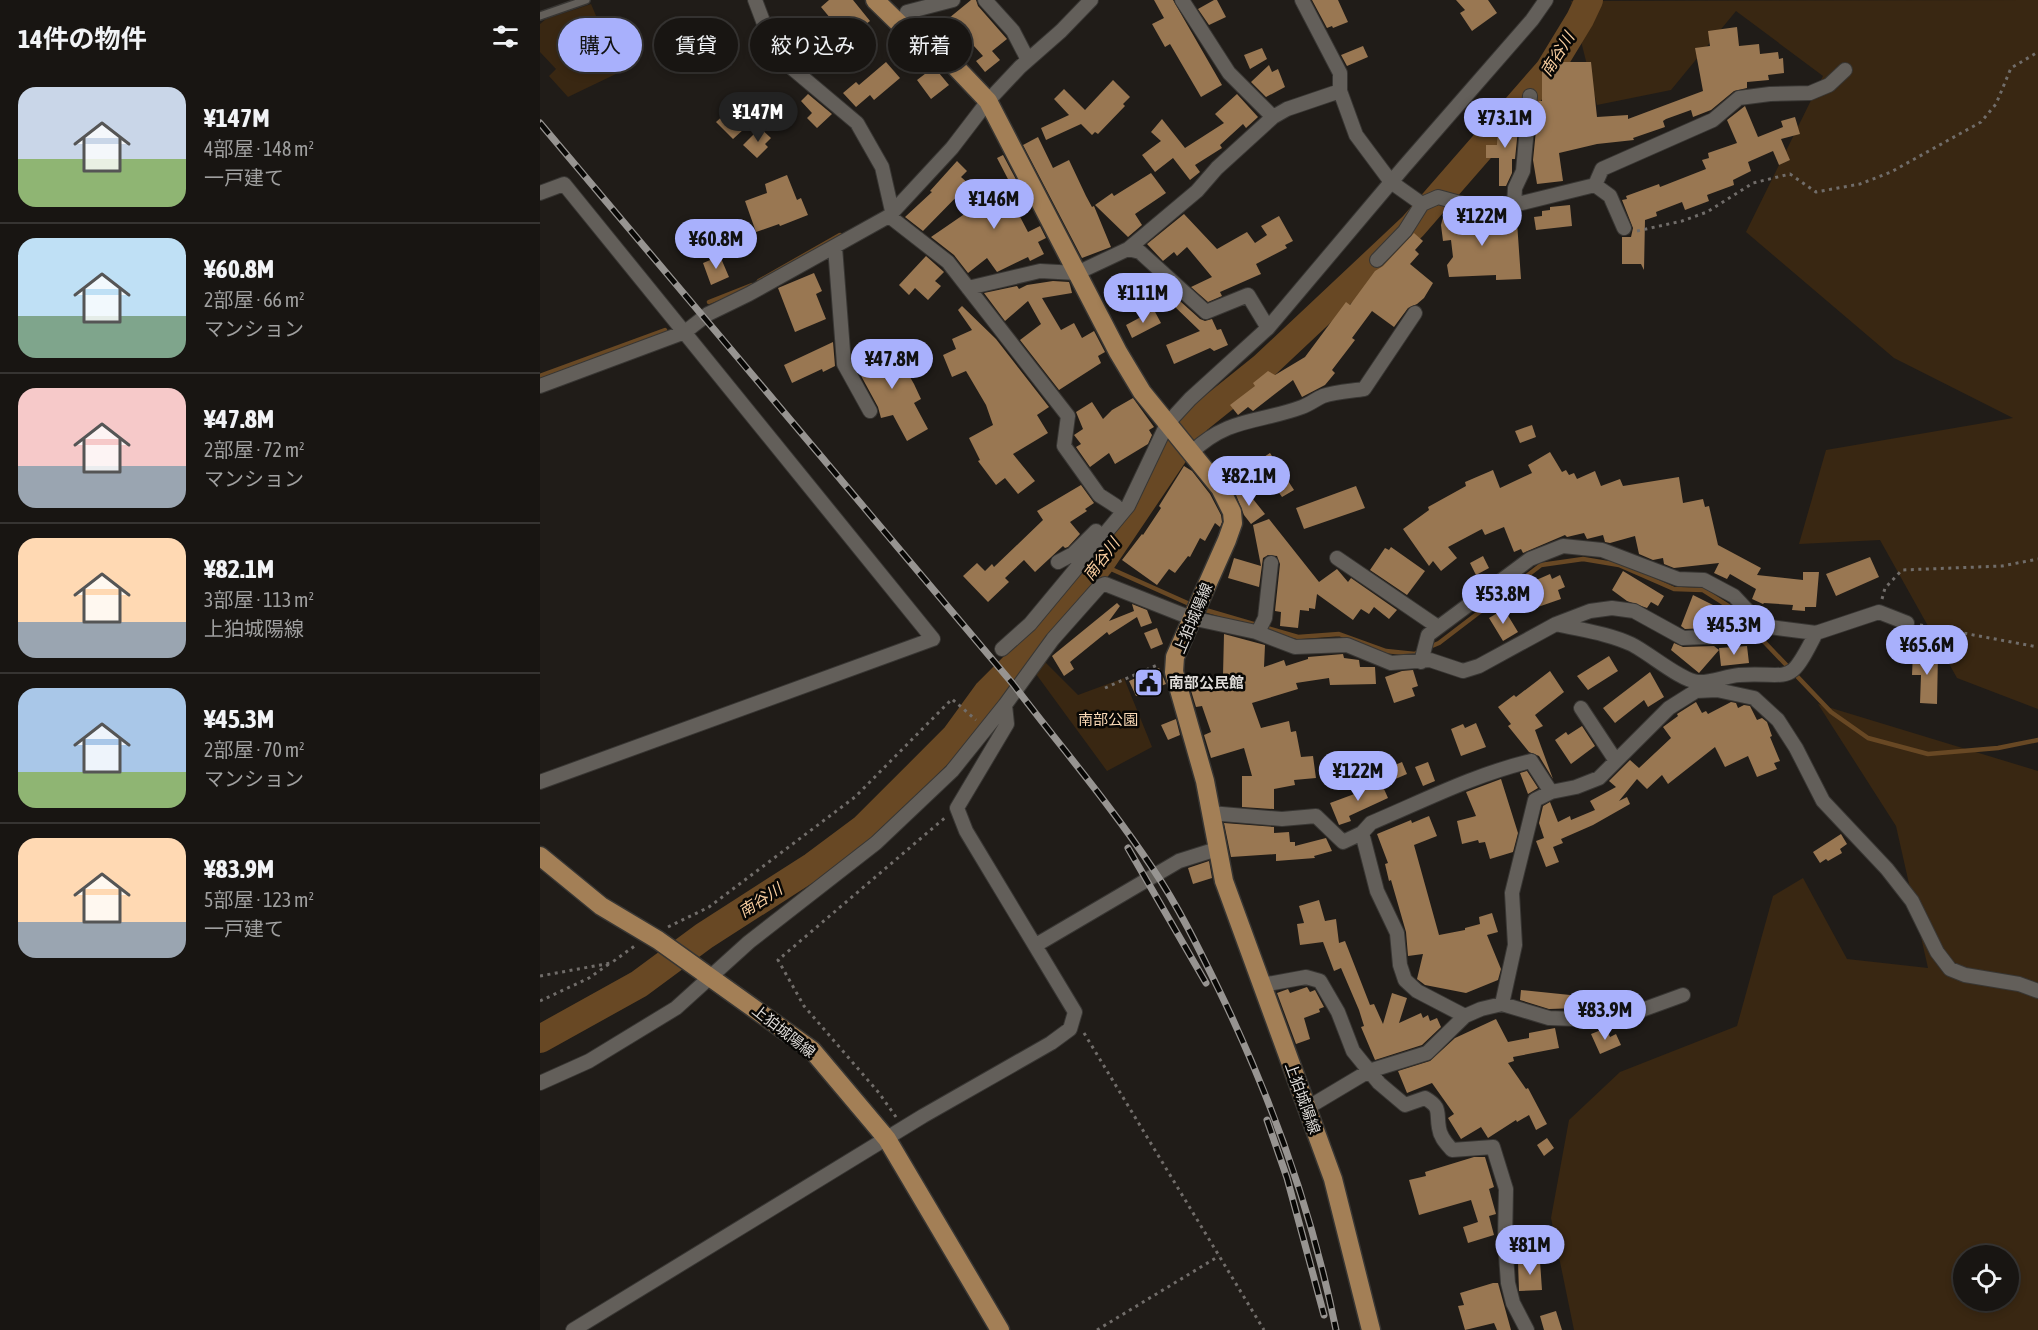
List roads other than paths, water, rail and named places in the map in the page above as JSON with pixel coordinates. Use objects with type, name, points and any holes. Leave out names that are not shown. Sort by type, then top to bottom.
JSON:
[{"type":"main road","name":"上狛城陽線","points":[[875,0],[894,18]]},
{"type":"main road","name":"上狛城陽線","points":[[960,72],[988,101],[1118,352],[1142,392],[1220,488],[1232,512],[1233,523],[1227,540],[1175,657],[1174,672],[1205,781],[1224,881],[1333,1179],[1371,1330]]},
{"type":"main road","name":"上狛城陽線","points":[[540,856],[601,906],[654,937],[812,1050],[887,1139],[1000,1330]]},
{"type":"street","points":[[755,0],[769,37],[787,64],[856,123],[882,168],[890,214],[948,262],[1068,416],[1064,446],[1099,495],[1116,506]]},
{"type":"street","points":[[908,18],[907,12],[953,0]]},
{"type":"street","points":[[985,0],[1013,31],[1028,60]]},
{"type":"street","points":[[540,386],[685,332],[708,314],[835,247],[890,214],[952,148],[988,101],[1091,0]]},
{"type":"street","points":[[1182,0],[1229,73],[1273,117]]},
{"type":"street","points":[[1302,0],[1340,73],[1340,91],[1356,135],[1391,182],[1422,204]]},
{"type":"street","points":[[1002,649],[1030,624],[1128,506],[1168,426],[1190,399],[1268,328],[1532,20],[1546,0]]},
{"type":"street","points":[[1595,184],[1602,169],[1713,120],[1739,98],[1770,94],[1810,93],[1829,85],[1845,70]]},
{"type":"street","points":[[968,288],[1040,271],[1077,273],[1128,249],[1197,191],[1217,168],[1273,117],[1287,109],[1340,91]]},
{"type":"street","points":[[1514,205],[1515,188],[1523,171],[1530,96]]},
{"type":"street","points":[[540,193],[564,184],[933,639],[540,782]]},
{"type":"street","points":[[1377,260],[1405,231],[1422,204],[1438,197],[1471,206],[1514,205],[1595,184]]},
{"type":"street","points":[[1595,184],[1611,196],[1624,228]]},
{"type":"street","points":[[835,247],[844,364],[870,411]]},
{"type":"street","points":[[1128,249],[1140,252],[1206,312],[1248,295],[1268,328]]},
{"type":"street","points":[[1190,450],[1206,438],[1232,426],[1303,407],[1325,396],[1364,389],[1415,313]]},
{"type":"street","points":[[1058,562],[1073,554],[1102,525],[1143,461],[1157,446]]},
{"type":"street","points":[[1421,662],[1428,635],[1530,559],[1563,546],[1602,550],[1678,579],[1704,580],[1734,596],[1762,626]]},
{"type":"street","points":[[1336,558],[1438,627]]},
{"type":"street","points":[[1258,632],[1265,618],[1271,563]]},
{"type":"street","points":[[540,1083],[589,1061],[676,1008],[705,972],[749,942],[876,843],[952,771],[987,729],[1053,639],[1100,586],[1106,584],[1191,618],[1258,632],[1295,647],[1347,645],[1391,663],[1430,660],[1463,671],[1479,666],[1556,624],[1590,611],[1612,608],[1634,611],[1683,638],[1745,635],[1762,626],[1816,633],[1879,612],[1907,623]]},
{"type":"street","points":[[1556,624],[1615,637],[1634,645],[1665,667],[1704,686],[1754,698],[1778,720],[1796,748],[1823,801],[1887,869],[1912,901],[1937,952],[1950,969],[1965,975],[2019,984],[2038,991]]},
{"type":"street","points":[[1502,1004],[1515,945],[1512,892],[1535,800],[1551,792],[1576,787],[1599,778],[1669,708],[1704,686],[1739,675],[1784,677],[1799,666],[1816,633]]},
{"type":"street","points":[[573,1330],[904,1128],[1051,1043],[1070,1029],[1075,1012],[966,831],[957,808],[1007,724],[1005,705]]},
{"type":"street","points":[[1581,708],[1616,760]]},
{"type":"street","points":[[1210,813],[1282,819],[1316,816],[1343,842],[1362,833],[1371,823],[1512,765],[1531,761],[1551,792]]},
{"type":"street","points":[[1362,833],[1377,891],[1397,933],[1400,965],[1405,980],[1416,991],[1465,1016]]},
{"type":"street","points":[[1036,945],[1179,861],[1217,849]]},
{"type":"street","points":[[1262,985],[1306,977],[1320,981],[1338,1012],[1353,1051],[1379,1083],[1405,1104],[1425,1098],[1433,1103],[1439,1113],[1441,1135],[1452,1150],[1493,1147],[1506,1189],[1505,1241],[1508,1283],[1513,1303],[1527,1330]]},
{"type":"street","points":[[1307,1108],[1370,1071],[1427,1053],[1465,1016],[1502,1004],[1549,1018],[1576,1019],[1639,1011],[1683,995]]},
{"type":"lane","points":[[540,16],[586,0]]},
{"type":"waterway","name":"南谷川","points":[[540,1039],[639,984],[704,936],[813,866],[864,828],[955,737],[987,693],[1013,667],[1100,564],[1197,420],[1263,367],[1413,226],[1549,70],[1589,0]]},
{"type":"waterway","points":[[759,281],[840,235]]},
{"type":"waterway","points":[[709,302],[752,285]]},
{"type":"waterway","points":[[540,376],[665,330]]},
{"type":"waterway","points":[[1427,648],[1439,643],[1541,565],[1583,559],[1619,565],[1674,589],[1703,590],[1733,609],[1831,712],[1868,738],[1928,754],[1998,748],[2038,740]]},
{"type":"waterway","points":[[1100,564],[1194,606]]},
{"type":"waterway","points":[[1202,609],[1298,637],[1339,634],[1386,651],[1415,654],[1420,651]]},
{"type":"railway","points":[[540,123],[1013,684],[1102,798],[1153,869],[1179,912],[1210,973],[1237,1029],[1272,1113],[1288,1155],[1315,1242],[1336,1330]]},
{"type":"railway","points":[[1128,848],[1206,983]]},
{"type":"railway","points":[[1267,1120],[1287,1178],[1324,1315]]},
{"type":"place","name":"南部公民館","points":[[1148,682]]},
{"type":"park label","name":"南部公園","points":[[1108,719]]}]
